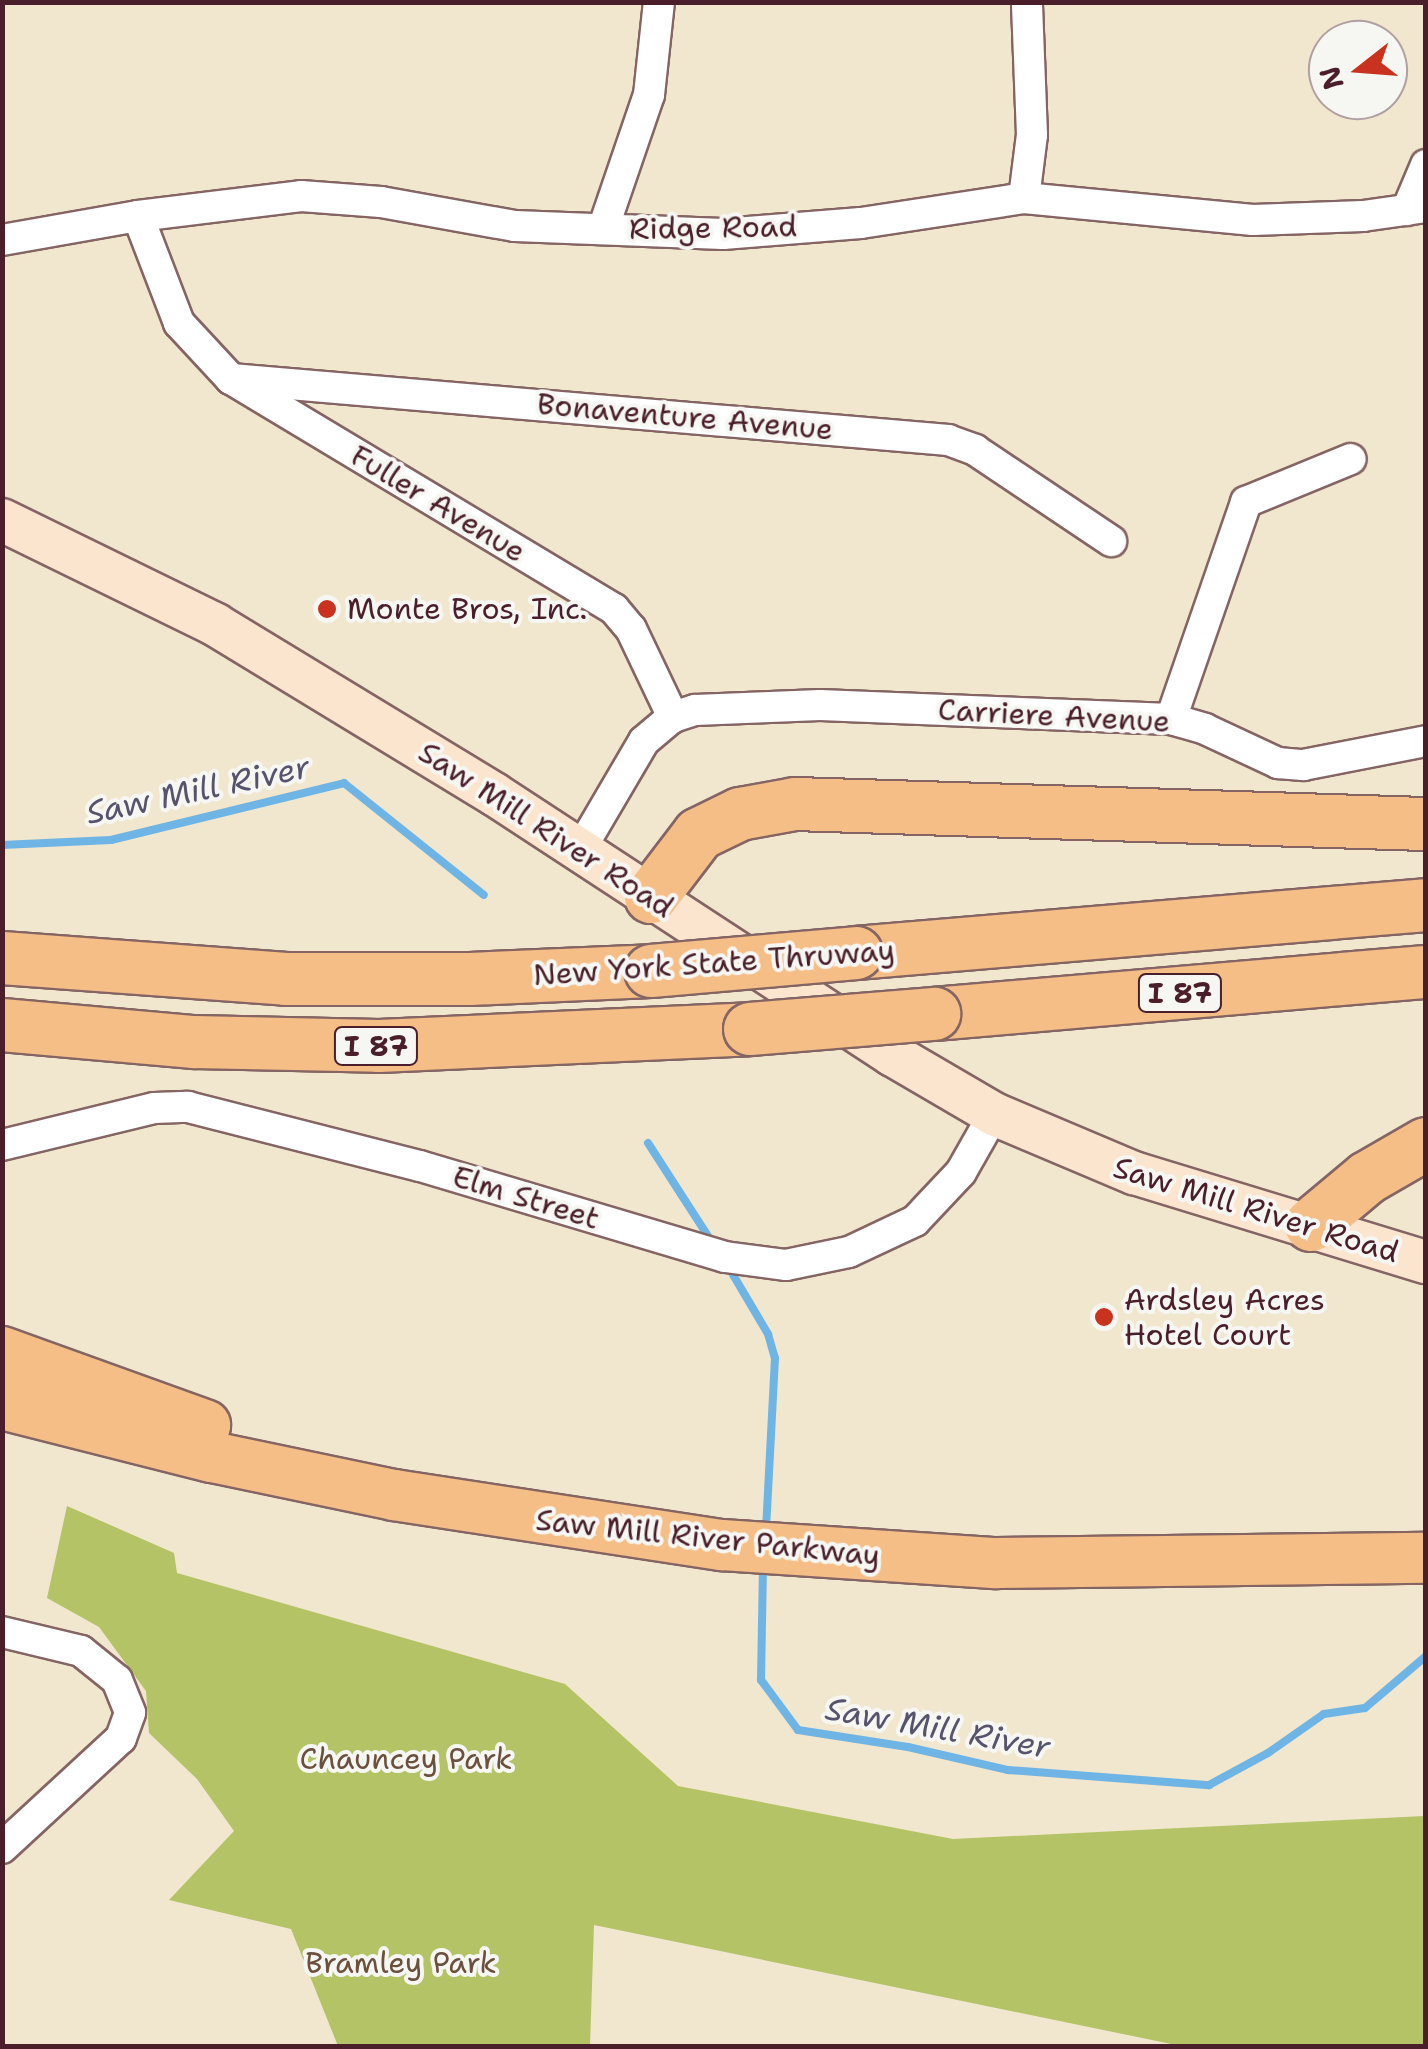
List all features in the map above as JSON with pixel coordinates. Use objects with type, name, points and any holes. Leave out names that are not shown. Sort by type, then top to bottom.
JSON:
[{"type":"highway","points":[[651,898],[699,834],[740,814],[795,804],[1426,824]]},
{"type":"highway","name":"New York State Thruway","points":[[2,958],[286,979],[470,979],[651,971],[1426,905]]},
{"type":"highway","name":"I 87","points":[[2,1024],[194,1042],[379,1046],[750,1028],[1426,972]]},
{"type":"highway","points":[[1312,1225],[1367,1178],[1426,1144]]},
{"type":"highway","points":[[2,1352],[191,1420],[488,1512]]},
{"type":"highway","name":"Saw Mill River Parkway","points":[[2,1404],[249,1465],[721,1561]]},
{"type":"highway","name":"Saw Mill River Parkway","points":[[2,1436],[361,1520],[546,1553],[721,1561],[1015,1594],[1426,1589]]},
{"type":"highway","name":"Saw Mill River Parkway","points":[[800,1569],[1426,1558]]},
{"type":"main road","name":"Saw Mill River Road","points":[[2,520],[216,625],[580,850],[893,1054],[994,1114],[1134,1172],[1426,1262]]},
{"type":"street","points":[[604,228],[649,95],[659,2]]},
{"type":"street","points":[[1024,198],[1032,135],[1028,2]]},
{"type":"street","points":[[1416,208],[1426,165]]},
{"type":"street","name":"Ridge Road","points":[[2,240],[138,216],[302,196],[381,202],[514,226],[723,234],[861,223],[1024,198],[1253,220],[1416,208]]},
{"type":"street","name":"Fuller Avenue","points":[[138,216],[179,323],[231,379],[614,609],[631,628],[673,717]]},
{"type":"street","name":"Bonaventure Avenue","points":[[231,379],[948,440],[975,450],[1111,541]]},
{"type":"street","points":[[1171,720],[1246,502],[1351,459]]},
{"type":"street","name":"Carriere Avenue","points":[[673,717],[695,710],[750,705],[820,705],[1171,720],[1290,764],[1347,758],[1426,741]]},
{"type":"street","points":[[580,850],[644,741],[673,717]]},
{"type":"street","name":"Elm Street","points":[[2,1146],[140,1111],[188,1106],[420,1166],[738,1260],[773,1264],[849,1252],[915,1221],[961,1172],[994,1114]]},
{"type":"street","points":[[2,1632],[81,1651],[117,1680],[130,1712],[121,1738],[2,1848]]},
{"type":"green space","name":"Chauncey Park","points":[[67,1506],[174,1553],[177,1573],[565,1684],[678,1786],[953,1839],[1425,1816],[1425,2046],[1181,2046],[594,1925],[590,2046],[338,2046],[291,1929],[169,1900],[234,1831],[197,1779],[149,1733],[146,1691],[99,1627],[47,1598]]},
{"type":"waterway","name":"Saw Mill River","points":[[2,845],[111,840],[344,783],[484,895]]},
{"type":"waterway","name":"Saw Mill River","points":[[648,1143],[713,1244]]},
{"type":"waterway","name":"Saw Mill River","points":[[729,1268],[768,1334],[775,1358],[766,1532]]},
{"type":"waterway","name":"Saw Mill River","points":[[763,1566],[761,1680],[798,1730],[908,1747],[1008,1770],[1209,1785],[1268,1753],[1324,1714],[1365,1708],[1426,1656]]},
{"type":"place","name":"Monte Bros, Inc.","points":[[327,609]]},
{"type":"place","name":"Ardsley Acres Hotel Court","points":[[1104,1317]]},
{"type":"park label","name":"Bramley Park","points":[[401,1963]]}]
